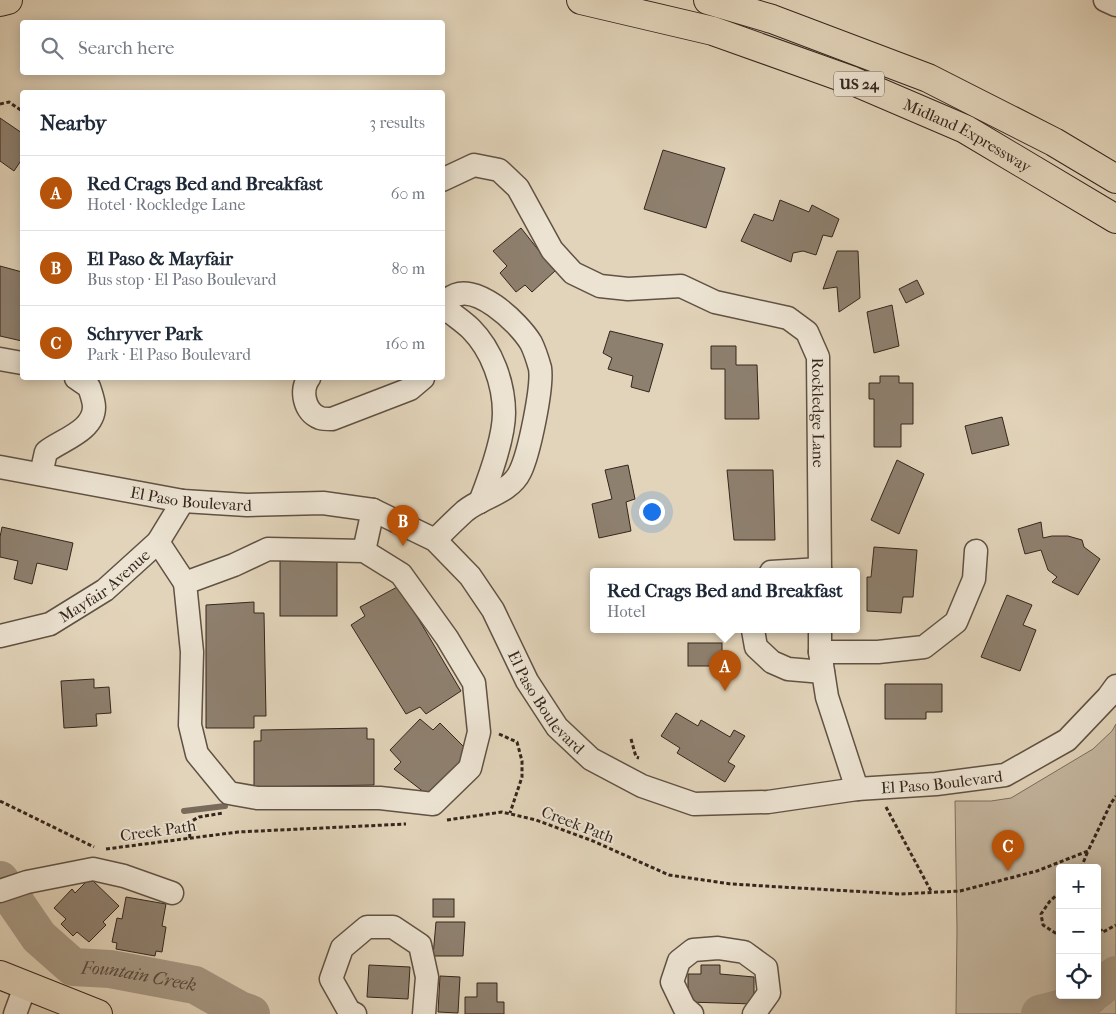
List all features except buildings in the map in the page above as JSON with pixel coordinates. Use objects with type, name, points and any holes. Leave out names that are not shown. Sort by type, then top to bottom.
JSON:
[{"type":"main road","points":[[0,2],[8,0]]},
{"type":"main road","name":"Midland Expressway","points":[[582,0],[713,31],[852,81],[965,129],[1116,219]]},
{"type":"main road","name":"Midland Expressway","points":[[708,0],[772,19],[928,78],[1054,142],[1116,179]]},
{"type":"main road","points":[[0,975],[98,1014]]},
{"type":"street","points":[[1105,0],[1116,5]]},
{"type":"street","name":"Rockledge Lane","points":[[445,179],[474,165],[499,170],[518,188],[552,250],[573,272],[600,286],[628,289],[680,286],[715,302],[788,318],[807,332],[818,357],[820,568]]},
{"type":"street","points":[[435,540],[466,510],[511,484],[520,472],[538,404],[540,389],[540,368],[531,343],[514,323],[491,303],[476,294],[456,294],[447,300],[445,305]]},
{"type":"street","points":[[445,311],[471,329],[486,348],[497,374],[504,403],[500,440],[490,478],[480,502]]},
{"type":"street","points":[[0,359],[20,363]]},
{"type":"street","points":[[41,474],[46,452],[55,445],[71,438],[87,424],[94,408],[89,387],[79,380]]},
{"type":"street","points":[[308,380],[303,391],[304,399],[312,412],[320,418],[332,419],[410,389],[421,380]]},
{"type":"street","name":"El Paso Boulevard","points":[[0,467],[183,501],[247,505],[323,504],[373,510],[435,540],[470,576],[493,610],[527,681],[557,727],[591,759],[642,786],[694,804],[768,802],[857,789],[936,784],[1005,775],[1067,740],[1116,686]]},
{"type":"street","name":"Mayfair Avenue","points":[[0,636],[50,624],[105,590],[158,542],[183,501]]},
{"type":"street","points":[[364,551],[373,510]]},
{"type":"street","points":[[158,542],[185,583],[192,652],[190,725],[197,754],[229,793],[257,798],[380,798],[433,804],[470,768],[479,732],[474,684],[447,638],[401,574],[364,551],[268,549],[234,565],[185,583]]},
{"type":"street","points":[[754,633],[756,647],[772,662],[788,670],[821,651],[878,652],[924,647],[956,622],[974,579],[976,551]]},
{"type":"street","points":[[821,651],[827,697],[857,789]]},
{"type":"street","points":[[0,891],[27,882],[93,869],[124,876],[172,893]]},
{"type":"street","points":[[356,1014],[349,1012],[331,979],[342,948],[368,927],[393,927],[420,945],[427,977],[424,1014]]},
{"type":"street","points":[[692,1014],[684,1007],[672,982],[679,961],[693,950],[718,948],[744,952],[766,968],[769,993],[754,1014]]},
{"type":"street","points":[[15,1014],[26,984]]},
{"type":"path","points":[[0,104],[9,102],[20,110]]},
{"type":"path","points":[[479,732],[502,734],[517,742],[522,761],[522,778],[510,814]]},
{"type":"path","points":[[631,739],[636,757],[643,761]]},
{"type":"path","points":[[882,787],[885,804],[932,893]]},
{"type":"path","points":[[190,838],[188,829],[190,822],[200,817],[226,813],[240,795]]},
{"type":"path","points":[[1083,864],[1116,796]]},
{"type":"path","name":"Creek Path","points":[[0,801],[101,850],[238,832],[412,824]]},
{"type":"path","name":"Creek Path","points":[[440,822],[502,812],[536,820],[593,841],[669,876],[731,884],[901,894],[960,891],[1037,871],[1088,850]]},
{"type":"path","points":[[1056,896],[1040,914],[1044,925],[1056,933]]},
{"type":"path","points":[[1102,932],[1116,926]]},
{"type":"shaded area","points":[[1116,724],[1116,1014],[956,1014],[955,801],[991,801],[1011,798],[1093,749],[1112,731]]},
{"type":"waterway","points":[[184,811],[225,806]]},
{"type":"waterway","name":"Fountain Creek","points":[[0,880],[39,937],[73,967],[110,969],[195,985],[240,1010],[251,1014]]},
{"type":"waterway","name":"Fountain Creek","points":[[1101,987],[1116,975]]},
{"type":"waterway","name":"Fountain Creek","points":[[1040,1014],[1082,1003],[1086,999]]},
{"type":"place","name":"El Paso & Mayfair","points":[[403,546]]},
{"type":"place","name":"Red Crags Bed and Breakfast","points":[[725,691]]},
{"type":"place","name":"Schryver Park","points":[[1008,871]]}]
